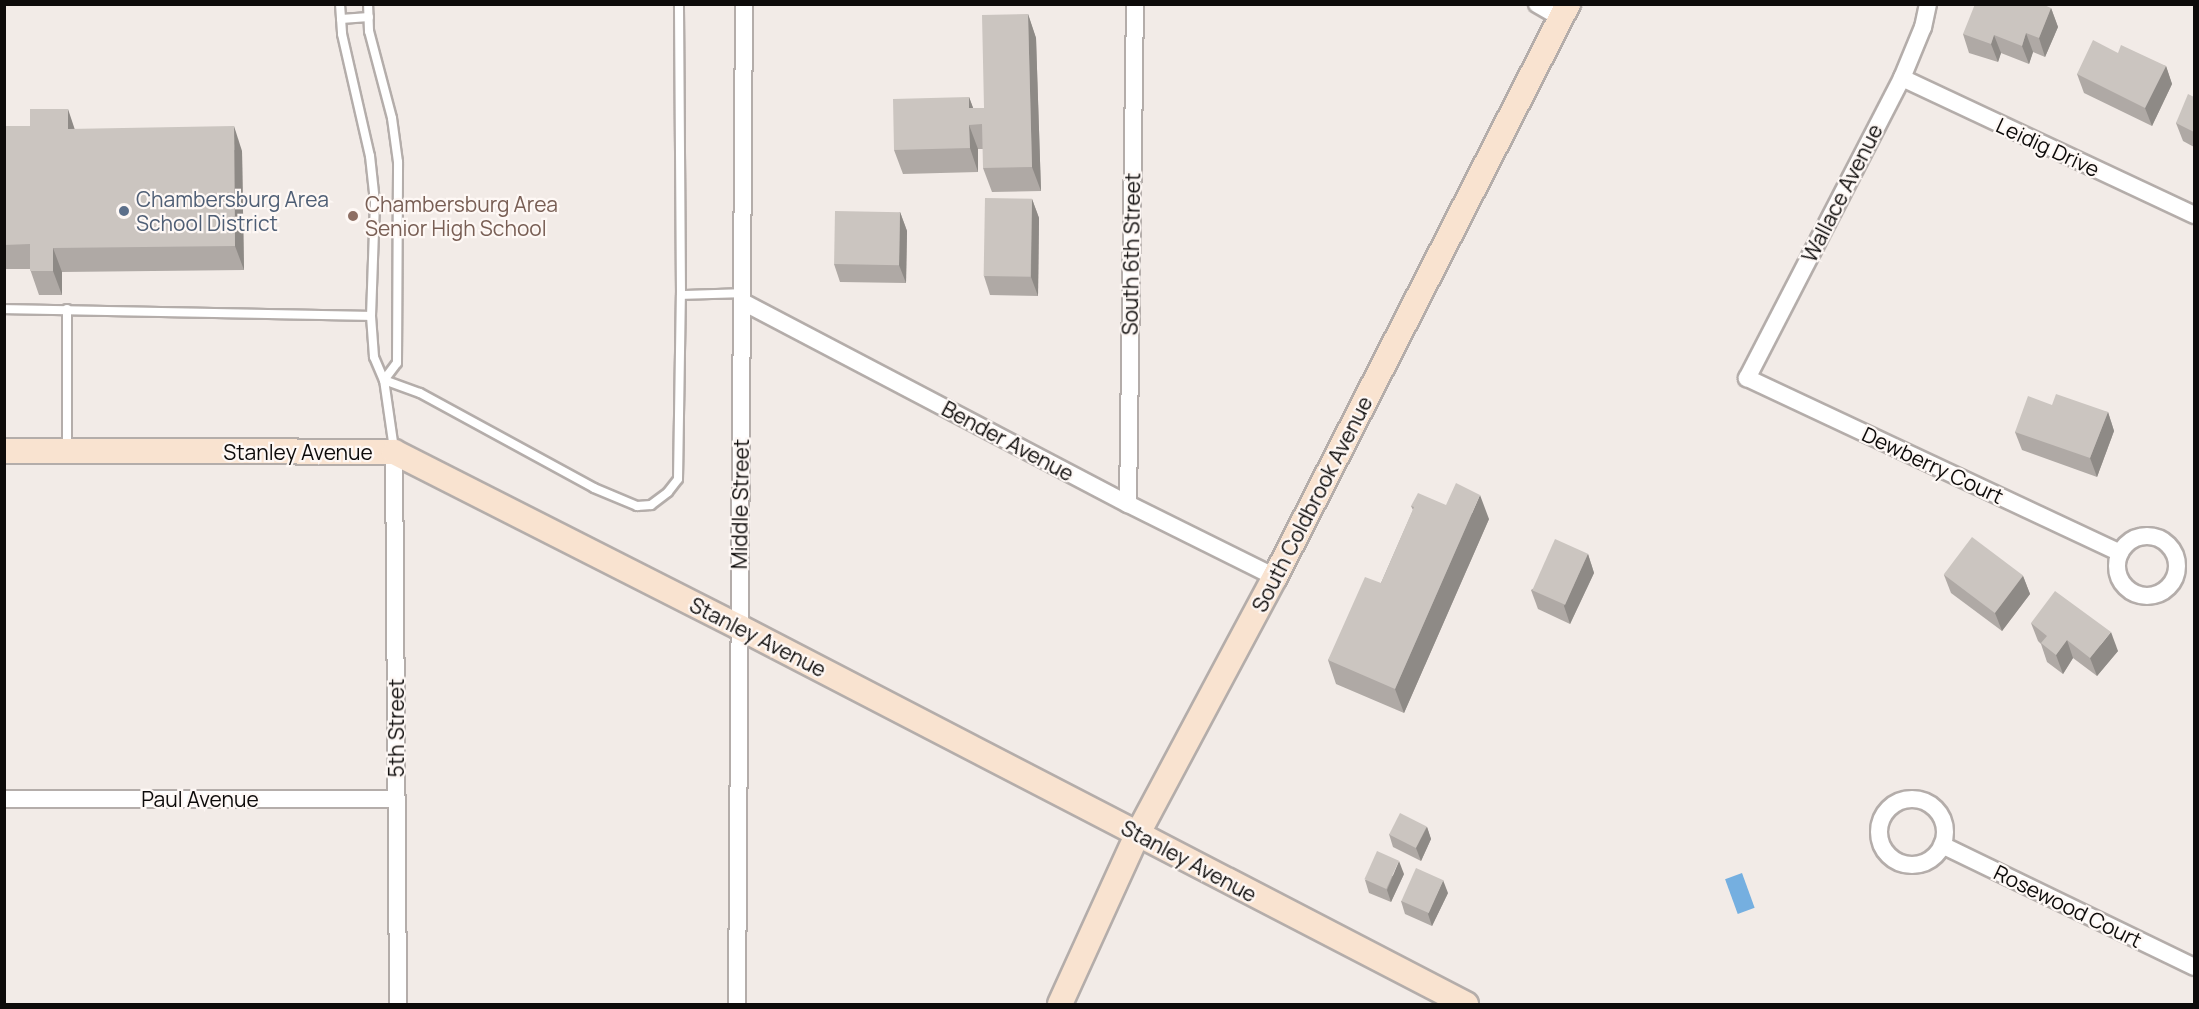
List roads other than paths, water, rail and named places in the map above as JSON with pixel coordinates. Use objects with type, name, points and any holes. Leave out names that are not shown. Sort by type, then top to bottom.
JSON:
[{"type":"street","name":"Middle Street","points":[[737,1005],[744,4]]},
{"type":"street","name":"South 6th Street","points":[[1128,504],[1135,4]]},
{"type":"street","points":[[1537,4],[1564,11]]},
{"type":"street","name":"Wallace Avenue","points":[[1747,378],[1902,78],[1923,27],[1928,4]]},
{"type":"street","name":"South Coldbrook Avenue","points":[[1060,1005],[1137,835],[1275,577],[1564,11]]},
{"type":"street","name":"Leidig Drive","points":[[1902,78],[2194,215]]},
{"type":"street","name":"Bender Avenue","points":[[743,297],[1128,504],[1275,577]]},
{"type":"street","name":"Dewberry Court","points":[[1747,378],[2120,552]]},
{"type":"street","name":"Stanley Avenue","points":[[4,451],[394,452],[739,627],[1137,835],[1432,998],[1466,1005]]},
{"type":"street","name":"5th Street","points":[[394,452],[398,1005]]},
{"type":"street","points":[[1913,798],[1926,801],[1936,809],[1943,820],[1945,832],[1942,845],[1935,856],[1923,863],[1911,865],[1898,862],[1887,854],[1881,843],[1878,831],[1881,818],[1889,807],[1900,800],[1913,798]]},
{"type":"street","name":"Paul Avenue","points":[[4,799],[396,799]]},
{"type":"street","name":"Rosewood Court","points":[[1942,845],[2194,967]]},
{"type":"lane","points":[[340,4],[344,45],[370,156],[375,202],[372,316],[374,357],[384,380],[394,452]]},
{"type":"lane","points":[[368,4],[372,41],[392,118],[398,162],[397,363],[384,380]]},
{"type":"lane","points":[[384,380],[420,393],[594,488],[637,506],[651,505],[668,492],[678,479],[681,294],[679,4]]},
{"type":"lane","points":[[341,19],[369,17]]},
{"type":"lane","points":[[681,294],[743,297]]},
{"type":"lane","points":[[4,309],[372,316]]},
{"type":"lane","points":[[67,309],[67,451]]},
{"type":"water","points":[[1742,873],[1755,908],[1738,914],[1725,879]]},
{"type":"place","name":"Chambersburg Area School District","points":[[124,211]]},
{"type":"place","name":"Chambersburg Area Senior High School","points":[[353,216]]}]
